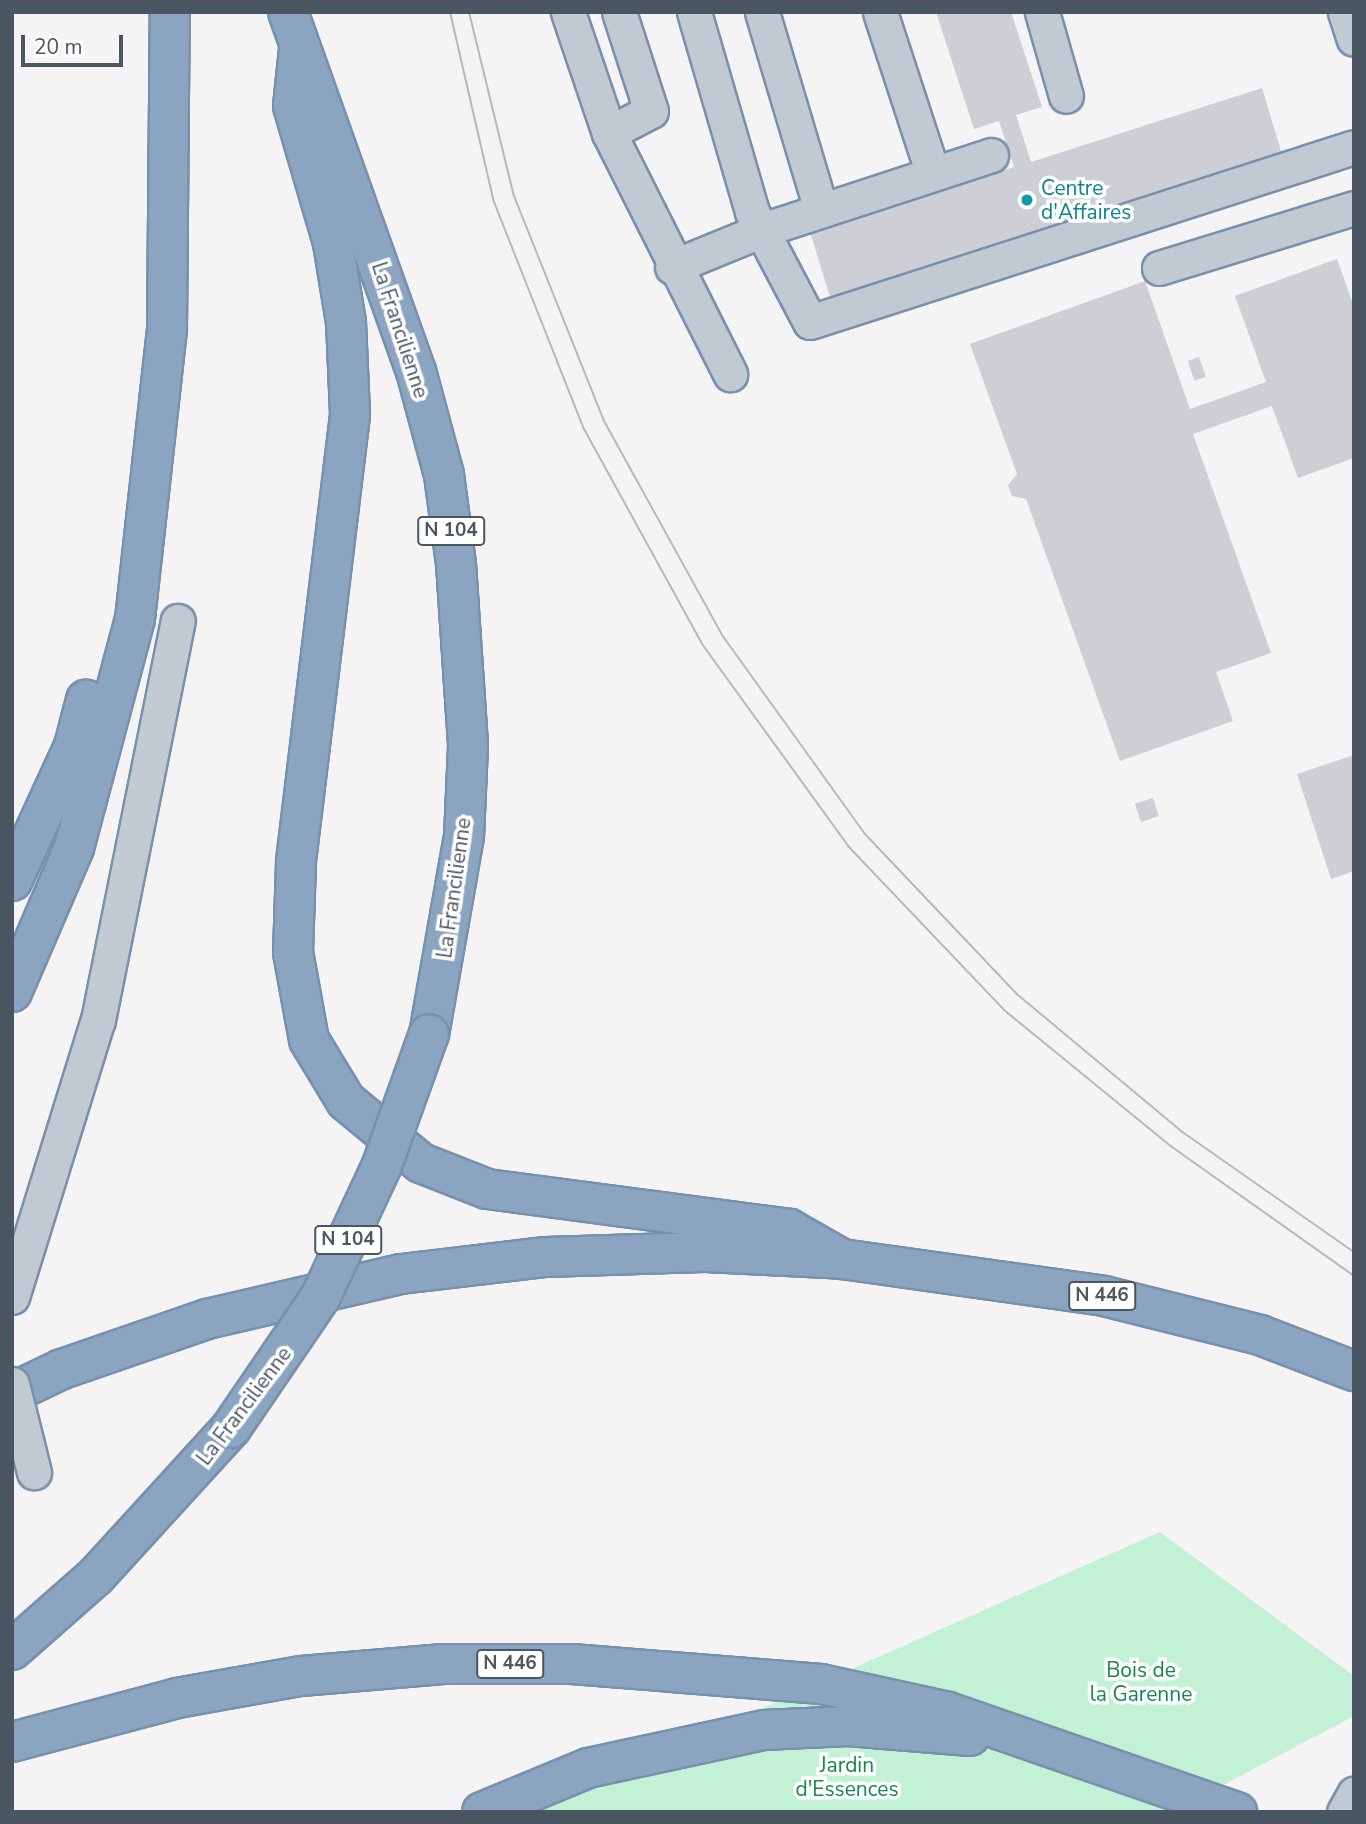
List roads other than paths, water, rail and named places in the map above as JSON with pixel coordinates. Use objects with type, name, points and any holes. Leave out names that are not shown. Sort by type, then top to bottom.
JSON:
[{"type":"highway","points":[[12,992],[74,848],[135,619],[167,328],[170,12]]},
{"type":"highway","name":"La Francilienne","points":[[12,1650],[96,1576],[231,1428],[321,1296],[382,1166],[429,1034],[464,836],[468,746],[456,564],[444,475],[416,371],[288,12]]},
{"type":"highway","points":[[299,48],[293,106],[332,243],[346,322],[350,415],[296,863],[293,952],[309,1040],[346,1101],[421,1163],[487,1189],[789,1229],[842,1259]]},
{"type":"highway","points":[[12,881],[74,746],[96,667],[135,619]]},
{"type":"highway","name":"N 446","points":[[12,1393],[62,1369],[207,1319],[401,1274],[546,1257],[680,1252],[842,1259],[1104,1296],[1260,1335],[1354,1371]]},
{"type":"highway","name":"N 446","points":[[12,1742],[177,1698],[301,1676],[443,1664],[572,1664],[821,1684],[948,1712],[1008,1737],[1132,1773],[1237,1812]]},
{"type":"highway","points":[[482,1812],[588,1768],[764,1730],[848,1727],[1008,1737]]},
{"type":"street","points":[[568,12],[609,133],[673,267],[730,374]]},
{"type":"street","points":[[609,133],[651,111],[619,12]]},
{"type":"street","points":[[694,12],[737,170],[762,230],[810,322],[1354,146]]},
{"type":"street","points":[[762,12],[821,210]]},
{"type":"street","points":[[880,12],[933,174]]},
{"type":"street","points":[[1042,12],[1066,96]]},
{"type":"street","points":[[1345,12],[1354,39]]},
{"type":"street","points":[[673,267],[762,230],[991,155]]},
{"type":"street","points":[[1158,268],[1354,208]]},
{"type":"street","points":[[12,1297],[98,1020],[178,621]]},
{"type":"street","points":[[12,1384],[34,1472]]},
{"type":"street","points":[[1344,1812],[1354,1794]]},
{"type":"tram line","points":[[450,12],[494,202],[584,429],[702,644],[848,846],[1004,1010],[1172,1147],[1354,1276]]},
{"type":"tram line","points":[[469,12],[514,196],[604,421],[722,635],[865,834],[1018,995],[1181,1131],[1354,1252]]},
{"type":"place","name":"Centre d'Affaires","points":[[1027,200]]},
{"type":"park label","name":"Bois de la Garenne","points":[[1141,1682]]},
{"type":"park label","name":"Jardin d'Essences","points":[[847,1777]]}]
